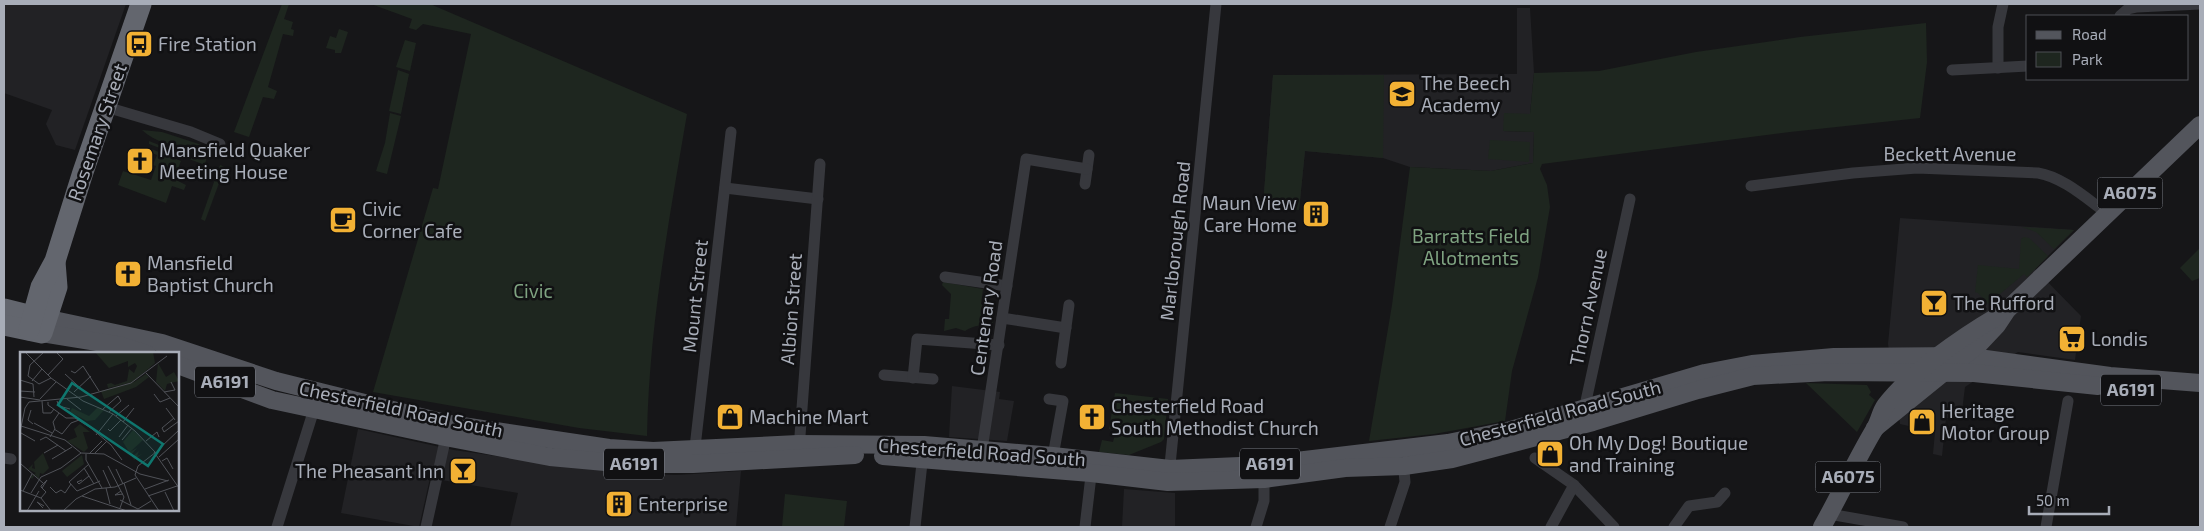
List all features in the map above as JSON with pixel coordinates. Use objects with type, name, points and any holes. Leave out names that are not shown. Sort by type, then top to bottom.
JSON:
[{"type":"highway","name":"Rosemary Street","points":[[38,324],[57,287],[55,261],[83,172],[141,4]]},
{"type":"highway","name":"Chesterfield Road South","points":[[4,309],[38,324]]},
{"type":"highway","name":"Chesterfield Road South","points":[[4,325],[38,324]]},
{"type":"main road","name":"A6075","points":[[1826,521],[1865,443],[1876,428],[1976,329],[2007,310],[2200,124]]},
{"type":"main road","name":"A6075","points":[[1941,364],[1964,356],[1997,325],[2007,310]]},
{"type":"main road","name":"Chesterfield Road South","points":[[38,324],[162,343],[249,373],[447,430]]},
{"type":"main road","name":"Chesterfield Road South","points":[[38,324],[97,348],[130,352]]},
{"type":"main road","points":[[1997,325],[1993,338],[1994,347],[2004,358],[2015,363]]},
{"type":"main road","name":"Chesterfield Road South","points":[[179,365],[272,400],[314,409],[447,430],[694,456],[799,450],[923,451],[1169,476],[1345,468],[1403,457],[1452,459],[1590,415],[1706,373],[1752,364],[1834,356],[1941,364]]},
{"type":"main road","name":"A6191","points":[[1964,356],[2158,381],[2200,383]]},
{"type":"main road","name":"Chesterfield Road South","points":[[1590,415],[1753,376],[1866,372],[1918,373],[1941,364]]},
{"type":"main road","name":"A6191","points":[[1941,364],[1978,373],[2156,393],[2200,395]]},
{"type":"main road","points":[[1866,372],[1876,379],[1883,390],[1884,408]]},
{"type":"main road","name":"A6075","points":[[1876,428],[1884,408],[1895,394],[1918,373]]},
{"type":"main road","name":"Chesterfield Road South","points":[[981,456],[1054,456],[1092,467]]},
{"type":"street","name":"Marlborough Road","points":[[1169,476],[1216,4]]},
{"type":"street","points":[[1998,68],[1998,28],[2003,4]]},
{"type":"street","points":[[2121,15],[2137,7],[2200,4]]},
{"type":"street","points":[[1952,70],[2026,66]]},
{"type":"street","points":[[106,107],[191,132],[220,144]]},
{"type":"street","name":"Mount Street","points":[[694,456],[731,132]]},
{"type":"street","points":[[1085,184],[1089,155]]},
{"type":"street","name":"Centenary Road","points":[[981,456],[1026,159],[1087,169]]},
{"type":"street","name":"Albion Street","points":[[799,450],[820,164]]},
{"type":"street","name":"Beckett Avenue","points":[[1750,186],[1853,173],[1917,168],[2038,173],[2049,174],[2108,214]]},
{"type":"street","points":[[725,188],[818,199]]},
{"type":"street","name":"Thorn Avenue","points":[[1590,415],[1586,401],[1630,199]]},
{"type":"street","points":[[944,277],[1006,286]]},
{"type":"street","points":[[1061,363],[1069,305]]},
{"type":"street","points":[[1002,318],[1066,328]]},
{"type":"street","points":[[913,378],[917,339],[999,345]]},
{"type":"street","points":[[884,375],[933,379]]},
{"type":"street","points":[[277,527],[319,392]]},
{"type":"street","points":[[1050,398],[1063,401],[1054,456]]},
{"type":"street","points":[[2046,527],[2068,401]]},
{"type":"street","points":[[426,527],[447,430]]},
{"type":"street","points":[[915,527],[923,451]]},
{"type":"street","points":[[1390,527],[1405,482],[1403,457]]},
{"type":"street","points":[[1534,458],[1574,485],[1614,527]]},
{"type":"street","points":[[1086,527],[1092,467]]},
{"type":"street","points":[[1256,527],[1264,501],[1263,472]]},
{"type":"street","points":[[1551,527],[1574,485]]},
{"type":"street","points":[[1674,527],[1689,506],[1718,502],[1725,493]]},
{"type":"street","points":[[1826,521],[1903,527]]},
{"type":"shaded area","points":[[4,4],[126,4],[75,150],[56,145],[46,124],[52,110],[4,93]]},
{"type":"shaded area","name":"The Beech Academy","points":[[1517,8],[1530,8],[1534,73],[1530,114],[1503,131],[1534,132],[1533,163],[1491,171],[1410,167],[1383,158],[1305,151],[1299,210],[1263,206],[1273,75],[1517,74]]},
{"type":"shaded area","points":[[1900,218],[2074,230],[2035,269],[2081,316],[2075,360],[2018,352],[1965,387],[1961,419],[1946,418],[1942,456],[1933,454],[1935,432],[1900,424],[1888,344]]},
{"type":"shaded area","points":[[952,386],[1000,392],[999,399],[1014,401],[1007,441],[949,437]]},
{"type":"shaded area","points":[[358,429],[454,450],[579,468],[677,475],[741,471],[736,527],[510,527],[518,493],[430,478],[419,527],[341,513]]},
{"type":"shaded area","points":[[1124,489],[1175,493],[1175,527],[1122,527]]},
{"type":"green space","points":[[282,4],[289,4],[284,19],[293,22],[291,29],[294,30],[293,36],[283,34],[268,87],[277,91],[274,99],[263,97],[249,137],[234,132]]},
{"type":"green space","name":"Civic","points":[[371,4],[430,4],[687,114],[656,314],[647,436],[579,428],[373,392],[433,188],[438,189],[471,34],[423,24],[416,30],[409,28],[412,19]]},
{"type":"green space","name":"Barratts Field Allotments","points":[[1926,23],[1927,62],[1920,118],[1790,132],[1542,164],[1540,169],[1547,185],[1550,207],[1538,277],[1512,371],[1505,421],[1434,434],[1369,441],[1392,305],[1410,167],[1491,171],[1533,163],[1534,132],[1503,131],[1504,113],[1530,114],[1534,73],[1599,71],[1696,52],[1800,37]]},
{"type":"green space","points":[[339,29],[348,32],[341,53],[335,53],[335,50],[326,48],[330,36],[336,38]]},
{"type":"green space","points":[[405,40],[416,43],[410,71],[396,67]]},
{"type":"green space","points":[[398,70],[409,74],[401,114],[389,111]]},
{"type":"green space","points":[[1273,75],[1384,75],[1383,158],[1305,151],[1299,210],[1263,206]]},
{"type":"green space","points":[[390,113],[401,116],[387,174],[376,171],[385,143]]},
{"type":"green space","points":[[142,130],[162,132],[202,145],[170,144],[155,139]]},
{"type":"green space","points":[[1490,140],[1530,142],[1529,162],[1488,159]]},
{"type":"green space","points":[[149,141],[164,147],[204,150],[207,155],[205,165],[149,144]]},
{"type":"green space","points":[[149,148],[181,161],[174,179],[186,185],[184,190],[172,186],[166,203],[118,185],[123,171],[151,180],[156,166],[153,165],[157,155],[147,151]]},
{"type":"green space","points":[[220,165],[225,167],[205,221],[201,219]]},
{"type":"green space","points":[[2022,227],[2074,230],[2054,249],[2036,232]]},
{"type":"green space","points":[[2024,237],[2029,238],[2048,256],[2027,277],[2024,274],[1988,304],[1975,292],[1978,265],[2019,269],[2021,239]]},
{"type":"green space","points":[[2200,248],[2200,278],[2192,281],[2180,268]]},
{"type":"green space","points":[[943,282],[983,289],[981,304],[995,306],[993,323],[975,326],[965,331],[956,328],[944,331],[945,319],[949,319],[951,294],[942,285]]},
{"type":"green space","points":[[1806,383],[1867,385],[1871,392],[1869,395],[1875,400],[1857,432]]},
{"type":"green space","points":[[1115,393],[1168,399],[1164,439],[1161,442],[1129,455],[1099,452],[1102,440],[1113,442],[1116,430],[1109,429]]},
{"type":"green space","points":[[785,494],[847,501],[844,527],[782,527]]},
{"type":"place","name":"Fire Station","points":[[139,44]]},
{"type":"place","name":"The Beech Academy","points":[[1402,94]]},
{"type":"place","name":"Mansfield Quaker Meeting House","points":[[140,161]]},
{"type":"place","name":"Maun View Care Home","points":[[1316,214]]},
{"type":"place","name":"Civic Corner Cafe","points":[[343,220]]},
{"type":"place","name":"Mansfield Baptist Church","points":[[128,274]]},
{"type":"place","name":"The Rufford","points":[[1934,303]]},
{"type":"place","name":"Londis","points":[[2072,339]]},
{"type":"place","name":"Machine Mart","points":[[730,417]]},
{"type":"place","name":"Chesterfield Road South Methodist Church","points":[[1092,417]]},
{"type":"place","name":"Heritage Motor Group","points":[[1922,422]]},
{"type":"place","name":"Oh My Dog! Boutique and Training","points":[[1550,454]]},
{"type":"place","name":"The Pheasant Inn","points":[[463,471]]},
{"type":"place","name":"Enterprise","points":[[619,504]]}]
